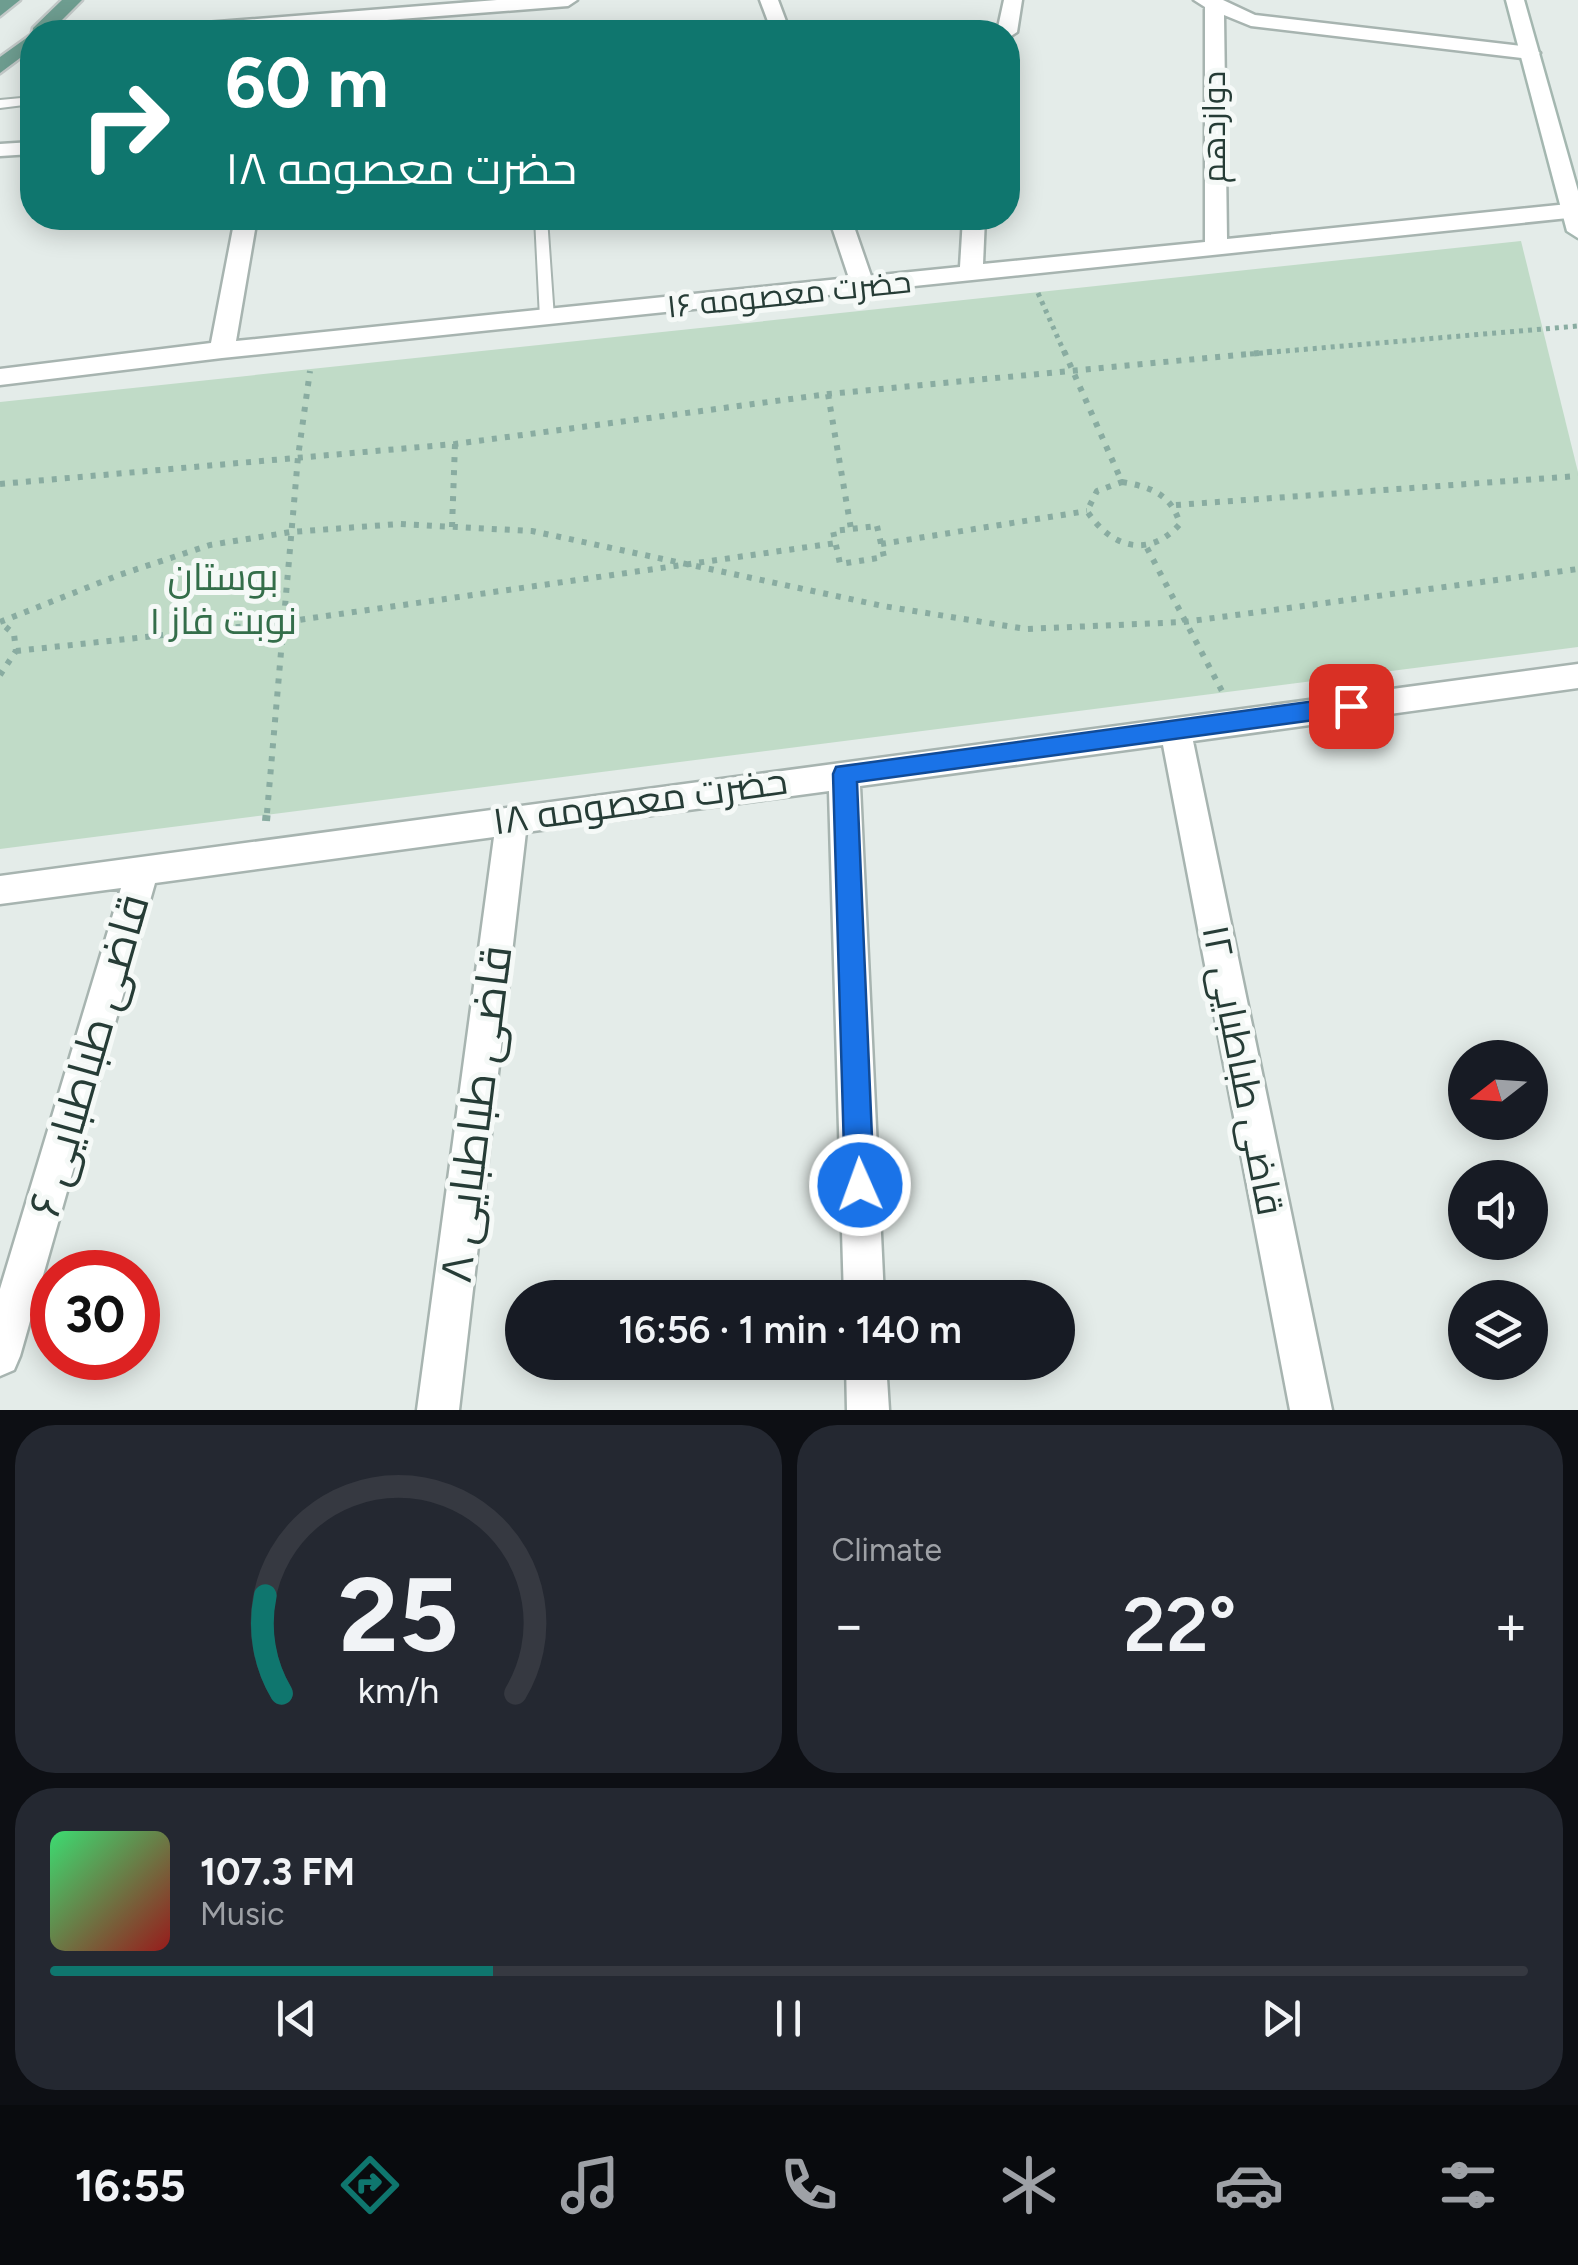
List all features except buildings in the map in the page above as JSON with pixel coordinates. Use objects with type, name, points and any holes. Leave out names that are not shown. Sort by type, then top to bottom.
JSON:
[{"type":"main road","points":[[0,10],[11,0]]},
{"type":"main road","points":[[53,20],[73,0]]},
{"type":"main road","points":[[0,66],[20,50]]},
{"type":"street","points":[[318,20],[568,0]]},
{"type":"street","points":[[1515,0],[1576,217]]},
{"type":"street","points":[[1210,2],[1251,20],[1530,53]]},
{"type":"street","name":"دوازدهم","points":[[1210,2],[1216,248]]},
{"type":"street","name":"حضرت معصومه ۱۶","points":[[0,377],[222,350],[1216,248],[1576,217]]},
{"type":"street","points":[[222,350],[244,230]]},
{"type":"street","points":[[844,230],[863,286]]},
{"type":"street","points":[[971,275],[973,230]]},
{"type":"street","name":"حضرت معصومه ۱۸","points":[[0,890],[1578,676]]},
{"type":"street","name":"قاضی طباطبایی ۱۲","points":[[1175,729],[1312,1410]]},
{"type":"street","points":[[844,774],[863,1280]]},
{"type":"street","name":"قاضی طباطبایی ۸","points":[[438,1410],[512,819]]},
{"type":"street","name":"قاضی طباطبایی ۶","points":[[0,1356],[8,1300],[143,869]]},
{"type":"street","points":[[867,1380],[868,1410]]},
{"type":"lane","points":[[542,230],[547,318]]},
{"type":"path","points":[[1028,269],[1122,482]]},
{"type":"path","points":[[0,495],[2,484],[455,444],[828,394],[1069,369],[1578,326]]},
{"type":"path","points":[[263,852],[298,458],[314,341]]},
{"type":"path","points":[[828,394],[851,529]]},
{"type":"path","points":[[452,527],[455,444]]},
{"type":"path","points":[[1176,506],[1578,476]]},
{"type":"path","points":[[1122,482],[1154,487],[1176,506],[1180,524],[1169,540],[1147,548],[1119,544],[1097,530],[1087,511],[1097,491],[1122,482]]},
{"type":"path","points":[[881,544],[1087,511]]},
{"type":"path","points":[[0,675],[16,651],[14,634],[0,622],[119,575],[210,545],[291,532],[399,524],[532,530],[883,606],[1026,630],[1184,622],[1578,569]]},
{"type":"path","points":[[877,526],[884,557],[840,564],[836,543],[833,531],[877,526]]},
{"type":"path","points":[[16,651],[284,622],[836,543]]},
{"type":"path","points":[[1147,548],[1238,720]]},
{"type":"green space","name":"بوستان نوبت فاز ۱","points":[[1521,241],[1578,472],[1578,647],[0,849],[0,402]]},
{"type":"route","points":[[860,1185],[844,774],[1351,706]]}]
